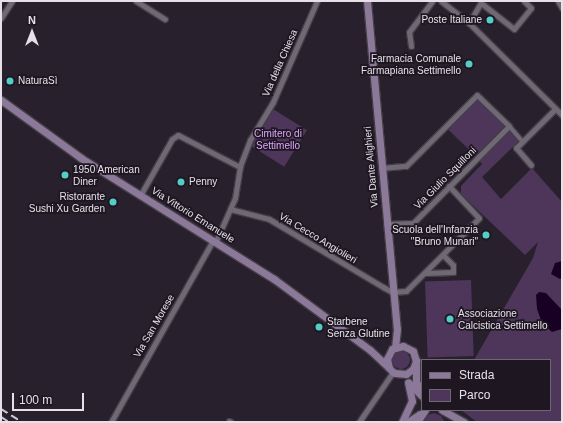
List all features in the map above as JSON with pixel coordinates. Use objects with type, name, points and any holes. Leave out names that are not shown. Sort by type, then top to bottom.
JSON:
[{"type":"main road","name":"Via Dante Alighieri","points":[[367,1],[392,292],[397,329],[407,347]]},
{"type":"main road","name":"Via Vittorio Emanuele","points":[[1,100],[67,149],[215,240],[292,291],[370,350],[421,395]]},
{"type":"main road","name":"Via Dante Alighieri","points":[[392,349],[397,329]]},
{"type":"main road","points":[[370,350],[407,347],[415,354],[416,382],[421,389]]},
{"type":"main road","points":[[392,349],[387,359],[393,371],[410,372],[416,361]]},
{"type":"main road","points":[[402,422],[412,401],[408,382]]},
{"type":"main road","points":[[408,422],[423,411]]},
{"type":"main road","points":[[417,422],[423,411]]},
{"type":"main road","points":[[444,411],[450,422]]},
{"type":"main road","points":[[445,411],[464,422]]},
{"type":"street","points":[[1,19],[12,1]]},
{"type":"street","points":[[136,1],[165,19]]},
{"type":"street","name":"Via della Chiesa","points":[[215,240],[230,209],[239,185],[240,167],[250,140],[273,102],[317,1]]},
{"type":"street","points":[[411,46],[409,32],[432,1]]},
{"type":"street","points":[[441,1],[469,24],[562,115]]},
{"type":"street","points":[[469,24],[481,2],[514,29],[530,8],[524,1]]},
{"type":"street","points":[[558,1],[562,8]]},
{"type":"street","points":[[381,168],[406,166],[477,95],[522,141]]},
{"type":"street","points":[[531,165],[516,149],[522,141],[555,109]]},
{"type":"street","name":"Via Giulio Squilloni","points":[[386,224],[413,222],[509,126]]},
{"type":"street","points":[[141,194],[172,139],[178,135],[240,167]]},
{"type":"street","points":[[392,292],[408,290],[480,218],[449,186]]},
{"type":"street","name":"Via Cecco Angiolieri","points":[[230,209],[269,219],[392,292]]},
{"type":"street","name":"Via San Morese","points":[[111,422],[215,240]]},
{"type":"street","points":[[425,273],[453,272],[453,265],[443,255]]},
{"type":"street","points":[[359,422],[393,371]]},
{"type":"green space","points":[[476,98],[505,126],[476,156],[447,128]]},
{"type":"green space","name":"Cimitero di Settimello","points":[[273,109],[307,130],[284,167],[250,145]]},
{"type":"green space","points":[[509,129],[520,140],[482,177],[501,199],[532,168],[562,202],[562,422],[477,422],[462,411],[551,411],[551,359],[475,359],[533,258],[538,242],[525,255],[461,194],[461,186],[482,164],[478,159]]},
{"type":"green space","name":"Associazione Calcistica Settimello","points":[[471,280],[474,356],[428,358],[425,282]]},
{"type":"green space","points":[[397,351],[405,351],[410,356],[408,367],[405,369],[397,369],[392,364],[392,356]]},
{"type":"green space","points":[[434,413],[441,416],[445,422],[423,422],[428,415]]},
{"type":"shaded area","points":[[562,261],[562,278],[560,279],[551,274],[555,263]]},
{"type":"shaded area","points":[[539,292],[546,293],[562,310],[562,329],[552,332],[542,323],[537,309],[536,295]]},
{"type":"railway","points":[[1,409],[22,422]]},
{"type":"railway","points":[[1,417],[9,422]]},
{"type":"place","name":"Poste Italiane","points":[[490,20]]},
{"type":"place","name":"Farmacia Comunale Farmapiana Settimello","points":[[469,64]]},
{"type":"place","name":"NaturaSì","points":[[10,81]]},
{"type":"place","name":"1950 American Diner","points":[[65,175]]},
{"type":"place","name":"Penny","points":[[181,182]]},
{"type":"place","name":"Ristorante Sushi Xu Garden","points":[[113,202]]},
{"type":"place","name":"Scuola dell'Infanzia \"Bruno Munari\"","points":[[486,235]]},
{"type":"place","name":"Associazione Calcistica Settimello","points":[[450,319]]},
{"type":"place","name":"Starbene Senza Glutine","points":[[319,327]]}]
